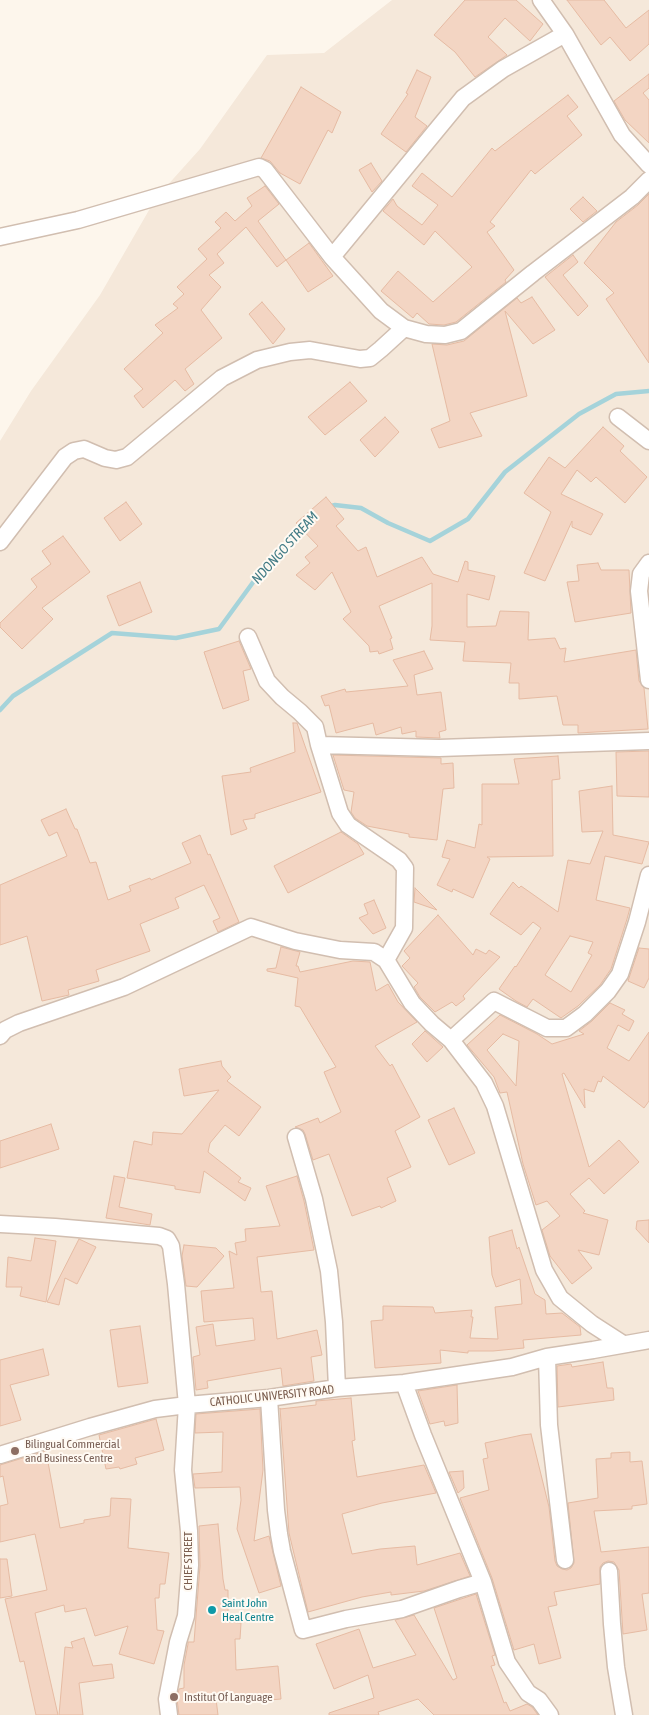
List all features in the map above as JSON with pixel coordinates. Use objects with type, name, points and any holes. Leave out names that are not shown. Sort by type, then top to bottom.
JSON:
[{"type":"street","points":[[541,0],[565,34],[622,135],[649,165]]},
{"type":"street","points":[[332,257],[463,98],[503,69],[565,34]]},
{"type":"street","points":[[0,237],[78,220],[259,168],[265,170],[332,257],[380,311],[404,328],[426,334],[445,335],[461,331],[632,197],[649,180]]},
{"type":"street","points":[[0,542],[65,457],[74,451],[84,449],[105,458],[116,460],[127,457],[222,378],[257,360],[290,352],[310,350],[360,360],[370,358],[404,328]]},
{"type":"street","points":[[618,417],[649,441]]},
{"type":"street","points":[[649,563],[641,574],[639,591],[649,680]]},
{"type":"street","points":[[248,637],[267,681],[315,727],[340,813],[348,825],[399,860],[405,868],[404,928],[386,960]]},
{"type":"street","points":[[319,745],[438,748],[649,741]]},
{"type":"street","points":[[451,1040],[494,1000],[547,1028],[566,1028],[585,1014],[608,991],[620,974],[637,922],[649,875]]},
{"type":"street","points":[[0,1036],[6,1030],[19,1023],[124,987],[251,927],[295,941],[340,950],[374,952],[386,960],[412,1003],[451,1040],[484,1083],[495,1106],[544,1270],[560,1298],[592,1324],[623,1344]]},
{"type":"street","points":[[296,1137],[314,1199],[329,1271],[334,1322],[337,1388]]},
{"type":"street","name":"CHIEF STREET","points":[[0,1224],[159,1236],[167,1240],[171,1246],[186,1405],[183,1470],[190,1565],[186,1616],[172,1670],[167,1700],[169,1715]]},
{"type":"street","name":"CATHOLIC UNIVERSITY ROAD","points":[[0,1455],[90,1427],[155,1410],[186,1405],[270,1398],[337,1388],[404,1383],[512,1367],[547,1357],[649,1340]]},
{"type":"street","points":[[547,1357],[548,1425],[566,1560]]},
{"type":"street","points":[[404,1383],[420,1427],[484,1582],[507,1662],[528,1693],[539,1700],[550,1715]]},
{"type":"street","points":[[270,1398],[279,1534],[303,1630],[346,1619],[402,1609],[484,1582]]},
{"type":"street","points":[[609,1571],[616,1667],[624,1715]]},
{"type":"shaded area","points":[[392,0],[649,0],[649,1715],[0,1715],[0,441],[31,391],[100,295],[156,198],[200,149],[267,55],[324,53]]},
{"type":"building","points":[[465,0],[516,0],[543,24],[530,41],[505,18],[488,37],[507,55],[475,77],[455,52],[434,35]]},
{"type":"building","points":[[567,0],[604,0],[626,28],[649,10],[649,44],[630,61],[610,37],[601,45]]},
{"type":"building","points":[[417,70],[431,77],[415,117],[427,126],[406,152],[381,134],[408,94],[406,93]]},
{"type":"building","points":[[649,74],[649,88],[643,93],[649,100],[649,143],[625,120],[614,101]]},
{"type":"building","points":[[301,87],[341,112],[332,133],[328,130],[300,184],[280,173],[270,161],[261,158]]},
{"type":"building","points":[[568,95],[578,107],[567,116],[582,135],[535,174],[531,170],[490,222],[495,226],[487,232],[514,270],[505,280],[506,282],[456,322],[444,325],[429,324],[417,313],[413,318],[381,291],[398,271],[433,302],[472,267],[435,231],[424,245],[383,211],[393,199],[397,206],[422,225],[438,205],[412,186],[422,173],[452,197],[492,148],[495,151]]},
{"type":"building","points":[[371,163],[382,181],[372,192],[359,170]]},
{"type":"building","points":[[265,186],[279,204],[258,221],[286,260],[277,267],[246,227],[217,254],[224,263],[209,275],[221,287],[201,310],[222,338],[185,369],[194,384],[185,391],[175,380],[143,408],[134,396],[143,389],[124,369],[163,333],[155,325],[178,308],[173,304],[184,294],[177,287],[207,259],[198,249],[221,228],[215,222],[226,212],[235,221],[252,206],[247,198]]},
{"type":"building","points":[[649,194],[649,363],[606,299],[614,293],[584,263],[616,222]]},
{"type":"building","points":[[583,197],[597,211],[583,222],[570,209]]},
{"type":"building","points":[[309,243],[333,276],[308,292],[286,260]]},
{"type":"building","points":[[573,255],[578,262],[563,275],[588,306],[578,316],[545,277]]},
{"type":"building","points":[[532,297],[555,330],[533,344],[505,311],[527,396],[470,413],[482,436],[439,448],[431,429],[450,421],[432,344],[447,345],[464,341],[517,298],[521,303]]},
{"type":"building","points":[[262,302],[285,329],[273,344],[249,314]]},
{"type":"building","points":[[350,382],[367,401],[325,435],[308,417]]},
{"type":"building","points":[[385,417],[399,432],[375,457],[360,440]]},
{"type":"building","points":[[603,427],[624,446],[620,451],[647,477],[625,503],[596,477],[591,482],[577,470],[561,494],[603,514],[591,535],[572,527],[572,521],[545,581],[524,573],[551,512],[524,493],[549,457],[565,468]]},
{"type":"building","points":[[326,497],[344,519],[336,526],[358,551],[366,547],[377,577],[422,557],[433,574],[458,582],[465,561],[468,562],[468,570],[495,576],[489,600],[467,594],[467,627],[496,626],[500,611],[529,612],[528,640],[555,638],[560,649],[566,648],[564,662],[636,650],[639,681],[644,688],[648,729],[578,733],[578,725],[563,725],[557,696],[519,699],[519,683],[509,683],[511,663],[463,661],[465,642],[430,640],[432,626],[432,583],[379,606],[392,638],[390,639],[393,649],[379,654],[378,651],[370,652],[369,646],[343,619],[351,612],[332,572],[315,590],[296,575],[310,563],[305,557],[318,546],[296,523]]},
{"type":"building","points":[[126,502],[142,524],[120,541],[104,518]]},
{"type":"building","points":[[63,536],[90,572],[42,608],[53,619],[22,649],[0,627],[0,623],[37,587],[31,579],[51,564],[42,551]]},
{"type":"building","points":[[598,563],[601,570],[629,570],[631,613],[575,622],[567,582],[579,581],[577,565]]},
{"type":"building","points":[[140,582],[152,612],[119,626],[107,596]]},
{"type":"building","points":[[239,641],[251,669],[243,671],[249,700],[223,709],[204,652]]},
{"type":"building","points":[[424,651],[433,669],[414,675],[417,695],[441,692],[446,730],[439,732],[440,738],[416,737],[416,731],[402,734],[401,727],[376,735],[373,723],[336,733],[329,705],[325,706],[321,696],[345,689],[346,692],[408,686],[393,660]]},
{"type":"building","points":[[293,723],[297,723],[321,792],[255,814],[255,818],[243,820],[247,829],[231,835],[222,776],[251,772],[250,768],[295,752]]},
{"type":"building","points":[[649,751],[649,797],[617,796],[616,752]]},
{"type":"building","points":[[333,755],[441,758],[441,764],[453,763],[454,788],[443,789],[437,840],[409,837],[409,834],[367,826],[355,818],[351,812],[354,792],[344,790]]},
{"type":"building","points":[[558,756],[560,779],[552,780],[553,856],[487,857],[490,859],[473,898],[453,889],[452,892],[437,885],[450,859],[442,857],[447,840],[475,848],[479,824],[482,825],[482,784],[519,784],[514,759]]},
{"type":"building","points":[[612,786],[613,835],[649,842],[642,864],[605,856],[596,900],[630,908],[611,969],[600,985],[578,1006],[561,1018],[533,999],[527,1007],[499,989],[516,967],[541,928],[533,922],[521,935],[490,914],[513,882],[519,888],[521,886],[558,912],[568,860],[590,864],[603,831],[582,832],[579,791]],"holes":[[[570,936],[593,942],[588,953],[592,955],[571,992],[545,975]]]},
{"type":"building","points":[[66,809],[75,829],[77,829],[90,863],[96,862],[108,900],[131,891],[129,886],[150,878],[151,880],[191,863],[182,843],[200,835],[239,922],[218,932],[213,921],[220,918],[204,885],[175,898],[179,908],[140,924],[150,951],[96,970],[99,981],[68,990],[69,995],[42,1001],[27,936],[0,945],[0,885],[67,856],[57,832],[49,836],[41,820]]},
{"type":"building","points":[[341,832],[358,844],[364,854],[288,893],[274,866]]},
{"type":"building","points":[[415,888],[437,910],[414,902]]},
{"type":"building","points":[[374,900],[386,928],[373,934],[359,918],[368,914],[364,904]]},
{"type":"building","points":[[438,915],[473,955],[476,949],[486,954],[489,950],[500,957],[463,996],[465,999],[456,1006],[452,1002],[435,1012],[420,997],[414,987],[418,983],[402,966],[410,958],[404,951]]},
{"type":"building","points":[[281,947],[300,952],[296,966],[298,966],[300,972],[353,961],[370,962],[376,991],[388,984],[398,1002],[417,1022],[375,1046],[390,1066],[392,1064],[420,1117],[395,1131],[411,1167],[387,1178],[396,1201],[381,1208],[380,1206],[352,1216],[329,1154],[313,1160],[303,1130],[295,1127],[318,1118],[320,1123],[341,1112],[324,1072],[336,1067],[300,1007],[295,1006],[298,978],[267,971],[267,969],[276,968]]},
{"type":"building","points":[[639,948],[649,949],[649,978],[644,988],[628,981]]},
{"type":"building","points":[[610,1003],[625,1010],[622,1014],[634,1021],[629,1031],[618,1025],[607,1048],[629,1061],[649,1032],[649,1101],[644,1108],[603,1076],[601,1082],[598,1081],[594,1092],[584,1089],[585,1108],[564,1073],[562,1074],[589,1167],[619,1140],[639,1162],[604,1194],[589,1178],[570,1194],[585,1211],[583,1213],[608,1220],[599,1255],[578,1250],[592,1268],[572,1284],[550,1256],[542,1230],[560,1216],[547,1201],[536,1205],[523,1164],[507,1092],[500,1093],[494,1077],[467,1045],[500,1015],[552,1044],[584,1034],[579,1031]],"holes":[[[503,1034],[519,1041],[516,1086],[487,1050]]]},
{"type":"building","points":[[425,1031],[443,1047],[427,1062],[412,1044]]},
{"type":"building","points":[[221,1061],[222,1066],[231,1077],[227,1081],[261,1107],[239,1136],[225,1125],[210,1143],[208,1152],[241,1178],[238,1182],[251,1188],[245,1201],[204,1171],[200,1193],[175,1189],[175,1186],[127,1178],[134,1141],[152,1145],[153,1132],[182,1134],[219,1090],[184,1096],[179,1069]]},
{"type":"building","points":[[454,1108],[475,1153],[449,1165],[428,1120]]},
{"type":"building","points":[[51,1124],[59,1149],[0,1168],[0,1141]]},
{"type":"building","points":[[114,1176],[125,1178],[119,1207],[152,1214],[150,1225],[106,1218]]},
{"type":"building","points":[[297,1176],[314,1250],[257,1257],[261,1292],[272,1291],[277,1339],[317,1330],[322,1355],[311,1357],[314,1381],[283,1386],[281,1368],[207,1381],[208,1388],[196,1390],[193,1357],[200,1355],[196,1327],[213,1324],[216,1346],[255,1340],[253,1318],[204,1322],[201,1291],[234,1288],[229,1251],[237,1255],[235,1243],[246,1241],[245,1229],[280,1226],[266,1186]]},
{"type":"building","points":[[649,1220],[649,1243],[636,1229],[637,1221]]},
{"type":"building","points":[[512,1230],[517,1249],[519,1247],[535,1294],[545,1300],[546,1314],[562,1313],[580,1327],[581,1335],[523,1340],[524,1348],[468,1351],[468,1353],[440,1350],[441,1363],[375,1368],[371,1321],[383,1320],[383,1306],[433,1307],[435,1313],[472,1310],[470,1338],[498,1339],[495,1307],[522,1304],[520,1279],[496,1287],[492,1275],[489,1237]]},
{"type":"building","points":[[35,1238],[56,1241],[46,1302],[20,1296],[22,1287],[6,1287],[8,1257],[31,1261]]},
{"type":"building","points":[[79,1239],[96,1247],[77,1284],[65,1278],[59,1305],[47,1302]]},
{"type":"building","points":[[184,1245],[216,1248],[224,1256],[197,1287],[186,1286],[182,1256]]},
{"type":"building","points":[[140,1326],[148,1383],[118,1387],[110,1330]]},
{"type":"building","points":[[43,1349],[49,1375],[10,1385],[21,1420],[0,1426],[0,1360]]},
{"type":"building","points":[[603,1362],[607,1388],[613,1388],[614,1400],[558,1407],[557,1366],[571,1364],[572,1367]]},
{"type":"building","points":[[457,1385],[458,1423],[445,1426],[444,1421],[430,1424],[418,1391]]},
{"type":"building","points":[[351,1398],[355,1440],[352,1441],[357,1477],[424,1465],[436,1493],[382,1503],[342,1514],[352,1554],[415,1546],[417,1565],[460,1553],[470,1576],[424,1591],[391,1595],[391,1592],[362,1597],[308,1612],[289,1533],[280,1409],[316,1405],[316,1401]]},
{"type":"building","points":[[260,1409],[263,1470],[254,1541],[269,1536],[281,1586],[259,1593],[237,1529],[241,1500],[240,1487],[195,1488],[193,1474],[222,1472],[223,1432],[195,1433],[196,1414]]},
{"type":"building","points":[[156,1419],[164,1450],[135,1458],[137,1464],[120,1469],[119,1467],[106,1469],[99,1435]]},
{"type":"building","points":[[531,1434],[549,1507],[557,1566],[567,1570],[574,1563],[568,1503],[598,1498],[596,1459],[611,1458],[611,1453],[630,1452],[630,1462],[642,1461],[647,1504],[632,1506],[632,1509],[594,1511],[601,1552],[649,1547],[649,1593],[642,1594],[647,1630],[623,1634],[619,1570],[614,1562],[608,1561],[600,1567],[600,1584],[554,1592],[557,1605],[548,1607],[561,1658],[539,1664],[534,1644],[514,1650],[492,1578],[460,1498],[489,1490],[483,1459],[488,1458],[485,1443]]},
{"type":"building","points":[[46,1451],[60,1528],[84,1523],[84,1520],[110,1516],[111,1498],[131,1499],[128,1548],[169,1553],[165,1584],[160,1584],[159,1598],[155,1598],[157,1630],[164,1631],[154,1664],[119,1654],[128,1626],[95,1636],[86,1608],[65,1612],[64,1605],[35,1613],[58,1715],[36,1715],[24,1661],[20,1662],[5,1599],[47,1590],[35,1534],[0,1542],[0,1506],[8,1504],[3,1476],[0,1477],[0,1465]]},
{"type":"building","points":[[463,1471],[464,1488],[458,1493],[449,1472]]},
{"type":"building","points":[[218,1524],[223,1579],[225,1590],[228,1590],[228,1622],[241,1623],[240,1639],[235,1639],[236,1670],[278,1666],[281,1699],[247,1702],[246,1698],[216,1699],[218,1715],[179,1715],[177,1699],[179,1689],[184,1688],[184,1665],[188,1642],[194,1642],[200,1566],[199,1526]]},
{"type":"building","points":[[0,1559],[7,1559],[12,1596],[0,1598]]},
{"type":"building","points":[[476,1594],[495,1655],[492,1656],[495,1665],[491,1666],[504,1703],[506,1702],[510,1711],[527,1704],[538,1715],[434,1715],[418,1699],[378,1712],[379,1715],[329,1715],[329,1713],[374,1698],[368,1675],[334,1689],[316,1644],[359,1629],[373,1668],[416,1655],[395,1620],[414,1615],[453,1680],[457,1678],[434,1608]]},
{"type":"building","points":[[84,1638],[93,1666],[112,1664],[114,1678],[79,1683],[83,1715],[59,1715],[65,1647],[73,1648],[71,1642]]},
{"type":"waterway","name":"NDONGO STREAM","points":[[328,507],[335,505],[361,508],[388,523],[430,541],[468,519],[505,472],[579,414],[616,394],[649,391]]},
{"type":"waterway","name":"NDONGO STREAM","points":[[0,710],[13,696],[112,633],[176,638],[219,629],[262,570],[304,524]]},
{"type":"place","name":"Bilingual Commercial and Business Centre","points":[[15,1451]]},
{"type":"place","name":"Saint John Heal Centre","points":[[212,1610]]},
{"type":"place","name":"Institut Of Language","points":[[174,1697]]}]
